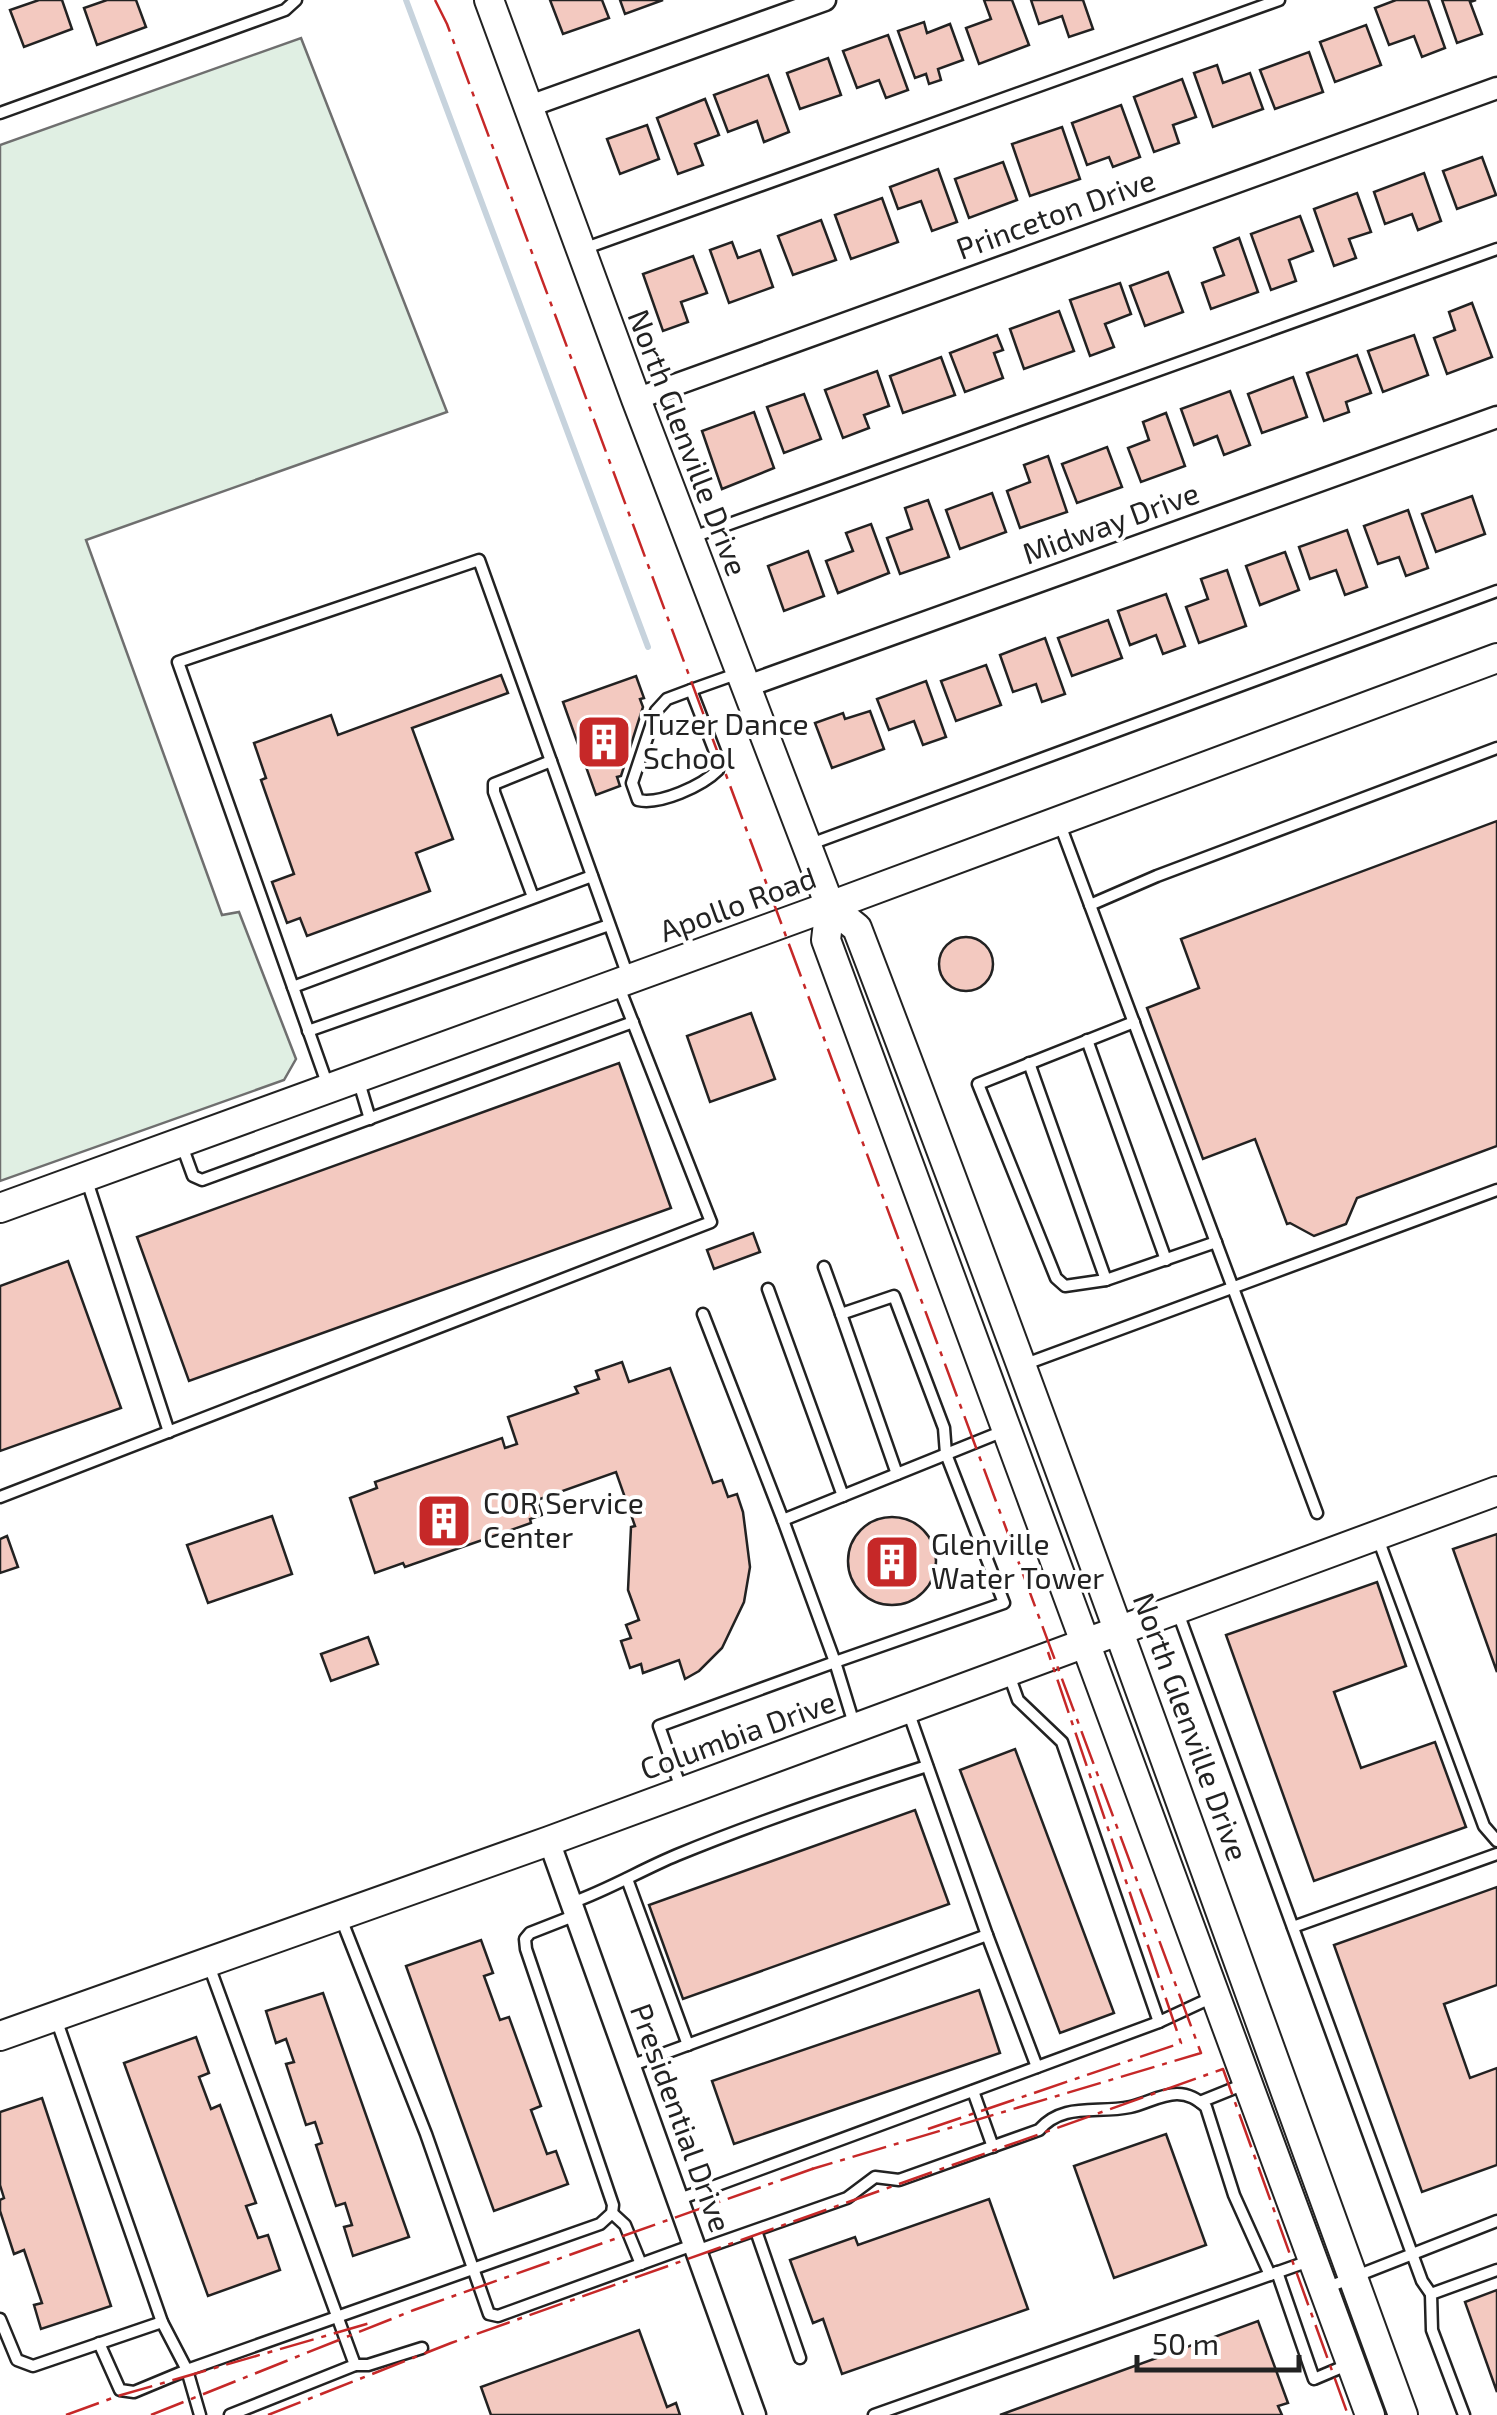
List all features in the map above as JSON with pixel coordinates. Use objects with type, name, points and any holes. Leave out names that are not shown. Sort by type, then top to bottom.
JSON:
[{"type":"street","name":"North Glenville Drive","points":[[489,0],[830,906],[826,940],[1370,2415]]},
{"type":"street","points":[[527,106],[826,0]]},
{"type":"street","name":"Princeton Drive","points":[[636,399],[1497,88]]},
{"type":"street","name":"Midway Drive","points":[[742,680],[1497,417]]},
{"type":"street","name":"Apollo Road","points":[[0,1208],[624,982],[1497,658]]},
{"type":"street","name":"North Glenville Drive","points":[[830,906],[857,928],[966,1214],[1403,2415]]},
{"type":"street","points":[[932,1227],[966,1214]]},
{"type":"street","name":"Columbia Drive","points":[[0,2036],[549,1840],[1497,1491]]},
{"type":"street","name":"Presidential Drive","points":[[549,1840],[755,2415]]},
{"type":"lane","points":[[0,113],[285,10],[296,0]]},
{"type":"lane","points":[[580,250],[1279,0]]},
{"type":"lane","points":[[689,539],[1497,248]]},
{"type":"lane","points":[[0,1497],[711,1222],[633,1022],[609,924],[479,560],[178,662],[328,1089]]},
{"type":"lane","points":[[807,845],[1497,592]]},
{"type":"lane","points":[[691,690],[717,757],[718,770],[709,780],[652,801],[638,800],[632,783],[656,710],[666,699],[691,690],[742,680]]},
{"type":"lane","points":[[1090,905],[1497,748]]},
{"type":"lane","points":[[533,897],[494,784],[550,761]]},
{"type":"lane","points":[[1059,821],[1317,1513]]},
{"type":"lane","points":[[292,987],[592,876]]},
{"type":"lane","points":[[308,1031],[609,924]]},
{"type":"lane","points":[[181,1142],[193,1176],[202,1180],[633,1022]]},
{"type":"lane","points":[[1134,1022],[978,1084],[1023,1203],[1056,1278],[1065,1286],[1106,1280],[1216,1242]]},
{"type":"lane","points":[[1087,1040],[1166,1260]]},
{"type":"lane","points":[[1029,1062],[1106,1280]]},
{"type":"lane","points":[[358,1078],[370,1119]]},
{"type":"lane","points":[[86,1177],[168,1432]]},
{"type":"lane","points":[[1022,1365],[1497,1190]]},
{"type":"lane","points":[[824,1268],[897,1474]]},
{"type":"lane","points":[[768,1289],[843,1496]]},
{"type":"lane","points":[[682,1791],[659,1726],[1004,1603],[946,1454],[944,1428],[894,1296],[841,1314]]},
{"type":"lane","points":[[703,1314],[784,1520],[855,1728]]},
{"type":"lane","points":[[784,1520],[1007,1430]]},
{"type":"lane","points":[[1376,1535],[1484,1826],[1497,1840]]},
{"type":"lane","points":[[1176,1609],[1430,2294],[1432,2330],[1464,2415]]},
{"type":"lane","points":[[1008,1672],[1018,1700],[1062,1742],[1160,2022]]},
{"type":"lane","points":[[907,1709],[1038,2067]]},
{"type":"lane","points":[[99,2343],[115,2384],[120,2390],[134,2392],[600,2224],[612,2213],[613,2205],[525,1939],[626,1879],[736,1832],[927,1766]]},
{"type":"lane","points":[[1293,1927],[1497,1854]]},
{"type":"lane","points":[[626,1879],[688,2044]]},
{"type":"lane","points":[[340,1915],[426,2134],[489,2314],[498,2316],[641,2264],[756,2231],[847,2198],[875,2177],[899,2180],[1038,2130],[1062,2112],[1128,2108],[1175,2094],[1195,2098],[1206,2107],[1248,2232],[1274,2274],[1314,2379],[1351,2363]]},
{"type":"lane","points":[[630,2066],[987,1935]]},
{"type":"lane","points":[[208,1962],[355,2365]]},
{"type":"lane","points":[[677,2200],[1160,2022],[1216,1995]]},
{"type":"lane","points":[[55,2016],[162,2322],[188,2370],[200,2415]]},
{"type":"lane","points":[[1200,2102],[1248,2083]]},
{"type":"lane","points":[[973,2091],[993,2147]]},
{"type":"lane","points":[[612,2213],[624,2225],[641,2264]]},
{"type":"lane","points":[[1324,2288],[1497,2221]]},
{"type":"lane","points":[[756,2231],[800,2358]]},
{"type":"lane","points":[[874,2415],[1313,2260]]},
{"type":"lane","points":[[1430,2294],[1497,2270]]},
{"type":"lane","points":[[0,2319],[17,2360],[33,2366],[162,2322]]},
{"type":"lane","points":[[230,2415],[355,2365],[368,2365],[422,2348]]},
{"type":"green space","points":[[301,38],[447,412],[86,540],[222,915],[239,912],[296,1059],[284,1080],[0,1181],[0,145]]},
{"type":"building","points":[[39,0],[62,0],[72,29],[24,47],[10,10]]},
{"type":"building","points":[[107,0],[136,0],[146,27],[97,45],[84,8]]},
{"type":"building","points":[[550,0],[602,0],[609,18],[563,34]]},
{"type":"building","points":[[620,0],[663,0],[625,14]]},
{"type":"building","points":[[984,0],[1012,0],[1029,45],[979,64],[966,28],[991,19]]},
{"type":"building","points":[[1031,0],[1083,0],[1093,29],[1069,37],[1062,16],[1039,24]]},
{"type":"building","points":[[1396,0],[1428,0],[1445,48],[1422,57],[1414,36],[1389,45],[1375,8]]},
{"type":"building","points":[[1442,0],[1476,0],[1470,2],[1482,34],[1457,43]]},
{"type":"building","points":[[924,22],[927,33],[950,24],[963,60],[938,69],[941,80],[929,84],[926,74],[915,78],[898,31]]},
{"type":"building","points":[[1366,25],[1381,65],[1335,82],[1320,42]]},
{"type":"building","points":[[888,35],[908,90],[886,98],[879,80],[857,88],[843,51]]},
{"type":"building","points":[[1309,52],[1323,92],[1275,109],[1260,70]]},
{"type":"building","points":[[828,58],[841,95],[800,109],[787,73]]},
{"type":"building","points":[[1217,65],[1223,83],[1250,73],[1263,109],[1213,127],[1194,73]]},
{"type":"building","points":[[768,75],[789,132],[764,142],[757,121],[728,132],[714,95]]},
{"type":"building","points":[[1182,79],[1196,117],[1173,125],[1179,143],[1154,152],[1134,97]]},
{"type":"building","points":[[705,99],[719,135],[695,144],[703,165],[678,174],[657,118]]},
{"type":"building","points":[[1121,105],[1140,157],[1113,167],[1109,157],[1087,165],[1072,123]]},
{"type":"building","points":[[647,125],[659,159],[620,174],[607,139]]},
{"type":"building","points":[[1062,127],[1080,179],[1030,196],[1012,144]]},
{"type":"building","points":[[1482,157],[1496,195],[1457,209],[1443,171]]},
{"type":"building","points":[[1003,162],[1017,200],[969,218],[955,179]]},
{"type":"building","points":[[938,169],[957,222],[932,231],[921,201],[898,209],[890,187]]},
{"type":"building","points":[[1424,173],[1441,221],[1418,230],[1412,214],[1385,224],[1374,192]]},
{"type":"building","points":[[1357,193],[1371,232],[1349,239],[1356,258],[1334,266],[1314,209]]},
{"type":"building","points":[[882,198],[898,242],[851,259],[835,215]]},
{"type":"building","points":[[1300,216],[1313,251],[1289,260],[1296,281],[1271,290],[1251,234]]},
{"type":"building","points":[[821,220],[836,260],[793,275],[778,236]]},
{"type":"building","points":[[1239,238],[1258,292],[1211,309],[1202,283],[1224,275],[1214,248]]},
{"type":"building","points":[[732,242],[738,258],[760,250],[773,287],[729,303],[710,250]]},
{"type":"building","points":[[693,256],[707,293],[681,302],[688,322],[663,331],[643,274]]},
{"type":"building","points":[[1168,272],[1183,312],[1145,326],[1130,286]]},
{"type":"building","points":[[1120,283],[1131,314],[1105,324],[1114,347],[1090,356],[1070,300]]},
{"type":"building","points":[[1472,303],[1492,357],[1447,374],[1434,338],[1455,330],[1449,312]]},
{"type":"building","points":[[1059,311],[1074,351],[1024,369],[1010,329]]},
{"type":"building","points":[[997,335],[1003,350],[994,353],[1003,378],[965,392],[950,353]]},
{"type":"building","points":[[1414,335],[1428,375],[1383,392],[1368,351]]},
{"type":"building","points":[[1357,355],[1371,393],[1346,402],[1349,412],[1324,421],[1307,373]]},
{"type":"building","points":[[941,357],[955,395],[903,413],[890,376]]},
{"type":"building","points":[[877,371],[889,406],[864,415],[869,428],[843,438],[825,390]]},
{"type":"building","points":[[1293,377],[1307,417],[1262,433],[1248,394]]},
{"type":"building","points":[[1230,391],[1250,445],[1224,455],[1217,436],[1194,445],[1181,409]]},
{"type":"building","points":[[804,394],[821,439],[784,453],[767,407]]},
{"type":"building","points":[[754,412],[774,468],[722,489],[702,431]]},
{"type":"building","points":[[1166,413],[1185,466],[1141,482],[1128,448],[1149,440],[1143,422]]},
{"type":"building","points":[[1107,447],[1122,487],[1077,503],[1062,464]]},
{"type":"building","points":[[1048,456],[1067,512],[1020,528],[1007,491],[1030,482],[1024,465]]},
{"type":"building","points":[[992,493],[1006,532],[960,549],[946,510]]},
{"type":"building","points":[[1472,496],[1485,534],[1436,552],[1422,514]]},
{"type":"building","points":[[928,500],[949,557],[900,574],[887,538],[912,529],[905,508]]},
{"type":"building","points":[[1408,510],[1428,568],[1406,576],[1399,557],[1378,564],[1364,526]]},
{"type":"building","points":[[871,524],[889,573],[838,593],[826,561],[853,551],[846,533]]},
{"type":"building","points":[[1347,530],[1367,587],[1345,595],[1336,570],[1310,579],[1299,547]]},
{"type":"building","points":[[808,551],[824,596],[784,611],[768,566]]},
{"type":"building","points":[[1285,552],[1299,590],[1260,605],[1246,566]]},
{"type":"building","points":[[1227,570],[1246,626],[1199,643],[1186,607],[1208,599],[1201,579]]},
{"type":"building","points":[[1166,594],[1185,646],[1163,654],[1156,635],[1130,645],[1118,611]]},
{"type":"building","points":[[1108,620],[1122,658],[1072,676],[1058,638]]},
{"type":"building","points":[[1045,638],[1065,694],[1042,702],[1036,684],[1013,692],[1000,655]]},
{"type":"building","points":[[986,665],[1001,705],[956,721],[941,681]]},
{"type":"building","points":[[501,675],[508,693],[412,728],[453,839],[416,853],[430,891],[307,936],[300,918],[287,923],[272,882],[294,874],[261,780],[266,778],[254,743],[331,715],[338,735]]},
{"type":"building","name":"Tuzer Dance School","points":[[636,676],[643,707],[621,776],[617,777],[620,786],[596,795],[563,702]]},
{"type":"building","points":[[926,681],[946,737],[923,745],[914,721],[889,730],[877,699]]},
{"type":"building","points":[[870,711],[884,749],[832,768],[815,723],[843,713],[845,719]]},
{"type":"building","points":[[1497,821],[1497,1146],[1357,1198],[1346,1224],[1314,1236],[1287,1224],[1255,1139],[1203,1159],[1147,1008],[1199,988],[1181,939]]},
{"type":"building","points":[[966,937],[985,945],[993,964],[985,983],[966,991],[947,983],[939,964],[947,945]]},
{"type":"building","points":[[751,1013],[775,1079],[710,1102],[687,1036]]},
{"type":"building","points":[[619,1063],[671,1208],[189,1381],[137,1237]]},
{"type":"building","points":[[753,1233],[760,1252],[714,1269],[707,1250]]},
{"type":"building","points":[[68,1261],[121,1408],[0,1451],[0,1286]]},
{"type":"building","name":"COR Service Center","points":[[622,1362],[629,1382],[670,1368],[713,1483],[722,1480],[728,1497],[737,1494],[743,1512],[750,1567],[744,1602],[722,1648],[699,1671],[685,1679],[679,1660],[643,1673],[641,1664],[630,1668],[621,1641],[631,1638],[626,1625],[639,1620],[628,1590],[631,1527],[635,1526],[616,1472],[537,1500],[542,1515],[530,1519],[531,1523],[405,1567],[403,1563],[375,1573],[350,1498],[377,1488],[375,1482],[502,1438],[505,1448],[517,1444],[508,1417],[578,1393],[575,1387],[599,1379],[596,1371]]},
{"type":"building","points":[[272,1516],[292,1574],[208,1603],[187,1545]]},
{"type":"building","name":"Glenville Water Tower","points":[[892,1517],[909,1520],[923,1530],[933,1544],[933,1578],[923,1592],[909,1602],[892,1605],[875,1602],[861,1592],[851,1578],[848,1561],[851,1544],[861,1530],[875,1520]]},
{"type":"building","points":[[1497,1534],[1497,1672],[1453,1549]]},
{"type":"building","points":[[7,1536],[18,1567],[0,1573],[0,1539]]},
{"type":"building","points":[[1377,1582],[1406,1666],[1334,1692],[1361,1768],[1435,1742],[1466,1827],[1314,1881],[1226,1635]]},
{"type":"building","points":[[368,1637],[378,1664],[331,1681],[321,1654]]},
{"type":"building","points":[[1015,1749],[1114,2013],[1060,2033],[960,1770]]},
{"type":"building","points":[[915,1810],[949,1904],[683,1999],[649,1905]]},
{"type":"building","points":[[1497,1887],[1497,1985],[1444,2004],[1470,2078],[1497,2068],[1497,2165],[1422,2192],[1334,1945]]},
{"type":"building","points":[[481,1940],[493,1973],[484,1976],[500,2020],[509,2017],[541,2106],[531,2110],[547,2154],[556,2151],[568,2184],[494,2211],[406,1966]]},
{"type":"building","points":[[979,1990],[1000,2053],[734,2144],[712,2081]]},
{"type":"building","points":[[323,1993],[409,2237],[353,2256],[344,2227],[352,2225],[345,2203],[336,2206],[316,2145],[322,2143],[315,2122],[306,2125],[286,2064],[294,2062],[286,2039],[276,2043],[266,2011]]},
{"type":"building","points":[[196,2037],[209,2073],[199,2077],[211,2109],[220,2105],[256,2203],[246,2206],[258,2238],[268,2235],[280,2270],[208,2296],[124,2063]]},
{"type":"building","points":[[42,2098],[111,2306],[41,2329],[34,2305],[42,2303],[24,2250],[14,2254],[0,2211],[0,2200],[4,2198],[0,2185],[0,2112]]},
{"type":"building","points":[[1166,2134],[1206,2245],[1114,2278],[1074,2166]]},
{"type":"building","points":[[989,2199],[1028,2309],[842,2374],[823,2319],[813,2323],[790,2260],[855,2237],[858,2245]]},
{"type":"building","points":[[1497,2290],[1497,2392],[1465,2302]]},
{"type":"building","points":[[1258,2321],[1288,2403],[1278,2406],[1282,2415],[1000,2415]]},
{"type":"building","points":[[639,2330],[667,2407],[676,2403],[680,2415],[491,2415],[481,2387]]},
{"type":"waterway","points":[[406,0],[648,647]]},
{"type":"power","points":[[435,0],[1201,2053],[812,2169]]},
{"type":"power","points":[[928,2129],[1181,2043],[1048,1652]]},
{"type":"power","points":[[268,2415],[451,2343],[1223,2069],[1348,2415]]},
{"type":"power","points":[[151,2415],[414,2310],[815,2168]]},
{"type":"power","points":[[66,2415],[118,2396],[370,2323]]},
{"type":"place","name":"Tuzer Dance School","points":[[604,742]]},
{"type":"place","name":"COR Service Center","points":[[444,1521]]},
{"type":"place","name":"Glenville Water Tower","points":[[892,1562]]}]
